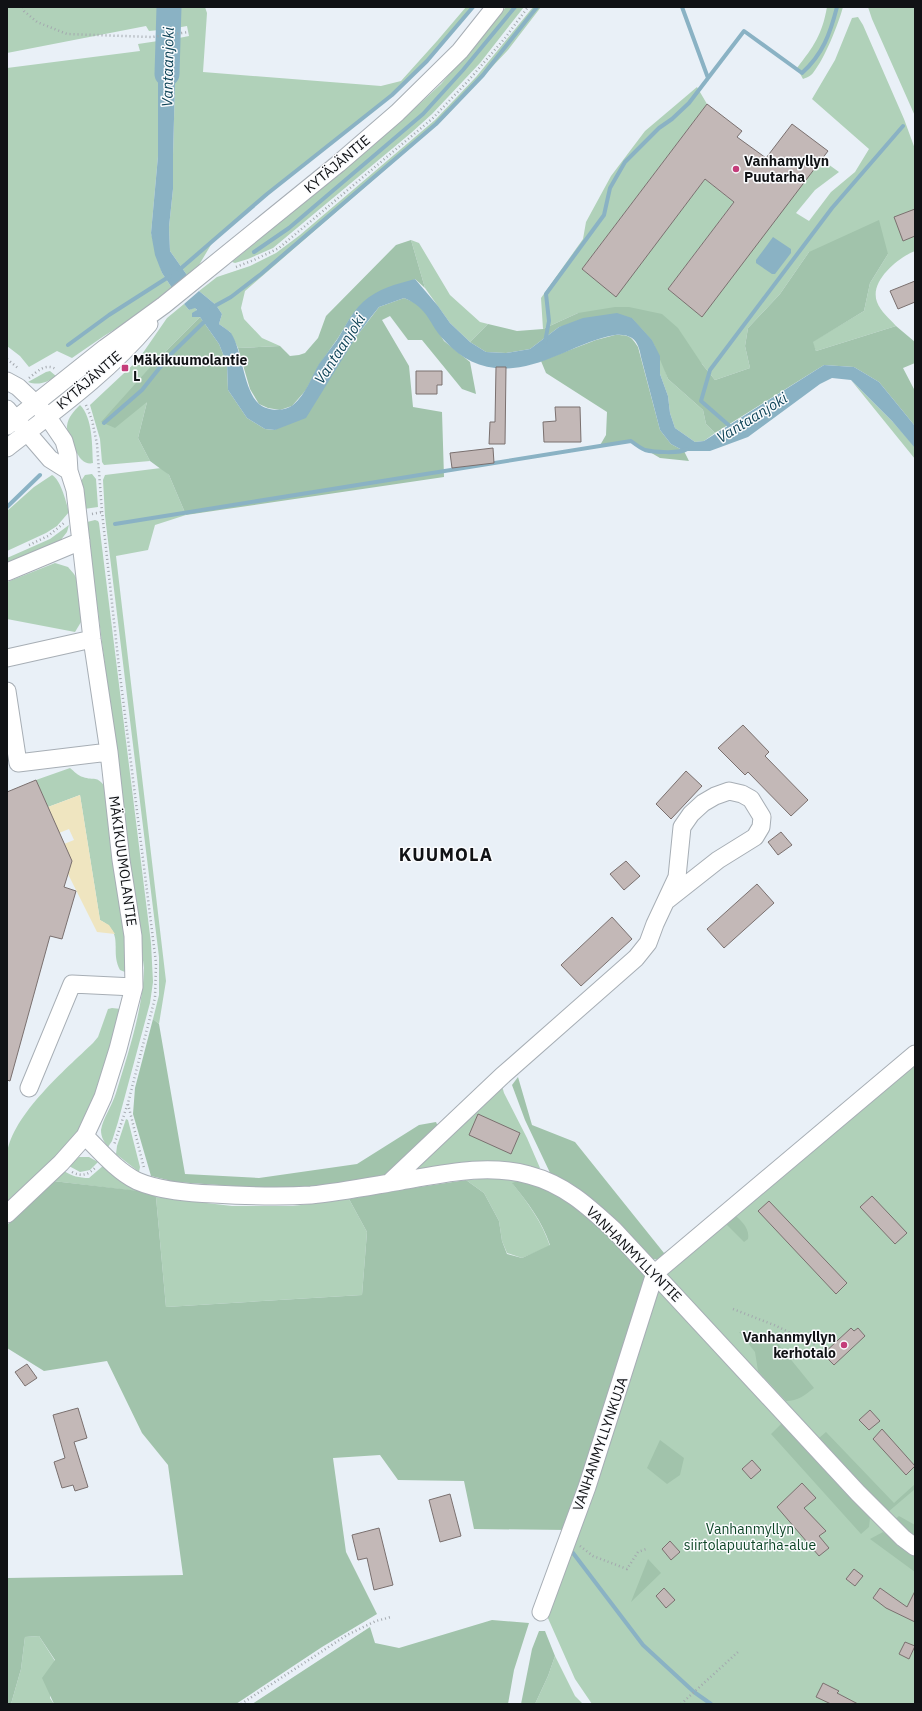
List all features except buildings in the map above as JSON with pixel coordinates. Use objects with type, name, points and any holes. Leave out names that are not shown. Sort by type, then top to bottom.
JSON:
[{"type":"street","name":"KYTÄJÄNTIE","points":[[10,418],[36,404],[111,343],[164,305],[338,164],[397,113],[460,51],[495,7]]},
{"type":"street","name":"KYTÄJÄNTIE","points":[[7,448],[77,394],[107,367],[140,334],[164,305]]},
{"type":"street","name":"MÄKIKUUMOLANTIE","points":[[7,381],[18,387],[47,416],[64,441],[68,455],[69,471],[75,490],[92,640],[109,752],[121,860],[133,936],[134,987],[118,1049],[103,1097],[85,1136],[61,1163],[7,1214]]},
{"type":"street","points":[[10,418],[27,432],[50,459],[69,471]]},
{"type":"street","points":[[7,572],[81,540]]},
{"type":"street","points":[[7,658],[92,640]]},
{"type":"street","points":[[7,691],[13,763],[109,752]]},
{"type":"street","points":[[389,1183],[502,1076],[636,958],[648,943],[666,901],[677,877],[682,827],[691,814],[703,803],[715,796],[729,791],[742,794],[751,799],[762,817],[761,827],[755,837],[718,860],[666,901]]},
{"type":"street","points":[[29,1088],[72,984],[134,987]]},
{"type":"street","points":[[655,1274],[915,1054]]},
{"type":"street","name":"VANHANMYLLYNTIE","points":[[85,1136],[106,1157],[137,1180],[152,1186],[200,1193],[260,1196],[311,1195],[460,1171],[485,1170],[513,1172],[542,1179],[558,1185],[594,1211],[655,1274],[858,1493],[903,1538],[915,1547]]},
{"type":"street","name":"VANHANMYLLYNKUJA","points":[[540,1612],[587,1487],[655,1274]]},
{"type":"path","points":[[23,7],[24,11],[37,22],[67,34],[152,37],[189,32]]},
{"type":"path","points":[[234,268],[279,248],[433,118],[468,81],[528,7]]},
{"type":"path","points":[[24,547],[48,536],[60,528],[69,518],[102,512]]},
{"type":"path","points":[[128,1103],[130,1119],[146,1174],[152,1186]]},
{"type":"path","points":[[734,1309],[774,1325],[816,1345]]},
{"type":"path","points":[[568,1536],[593,1556],[627,1569],[638,1552],[646,1549]]},
{"type":"path","points":[[241,1704],[347,1635],[376,1621],[391,1617]]},
{"type":"path","points":[[681,1704],[739,1651]]},
{"type":"green space","points":[[7,7],[162,7],[163,14],[159,30],[149,31],[146,26],[7,53]]},
{"type":"green space","points":[[176,7],[205,7],[207,13],[203,72],[381,86],[401,81],[466,7],[473,7],[427,61],[392,95],[267,194],[215,238],[199,265],[187,275],[170,251],[169,227],[173,189],[175,83],[179,38],[189,36],[187,26],[176,28]]},
{"type":"green space","points":[[506,7],[524,7],[480,63],[432,114],[273,248],[248,259],[235,263],[232,262],[401,121],[441,84]]},
{"type":"green space","points":[[533,7],[541,7],[508,50],[439,123],[245,291],[241,308],[244,319],[262,338],[280,346],[238,348],[230,332],[219,324],[222,314],[216,305],[199,291],[217,277],[250,266],[276,253],[300,235],[435,120],[476,77]]},
{"type":"green space","points":[[827,7],[843,7],[834,32],[818,67],[812,74],[803,79],[797,68],[820,33]]},
{"type":"green space","points":[[868,7],[915,7],[915,116],[872,19]]},
{"type":"green space","points":[[858,17],[863,25],[904,119],[915,149],[915,209],[903,240],[915,236],[915,251],[894,264],[887,271],[877,286],[876,294],[880,309],[896,326],[816,351],[812,342],[864,311],[870,283],[888,254],[809,252],[780,294],[748,328],[745,346],[750,368],[715,380],[702,364],[578,313],[543,329],[541,298],[583,239],[586,222],[611,176],[645,131],[697,87],[707,104],[582,269],[616,296],[705,179],[734,202],[668,289],[702,316],[821,159],[839,172],[815,190],[796,213],[809,221],[831,192],[855,172],[869,149],[812,99],[835,60],[852,18]]},
{"type":"green space","points":[[158,41],[158,156],[151,233],[162,273],[172,288],[138,315],[72,358],[57,351],[29,367],[20,356],[7,346],[7,68],[140,51],[138,44]]},
{"type":"green space","points":[[879,220],[888,254],[870,283],[864,311],[813,342],[816,351],[896,326],[915,342],[915,363],[903,368],[915,391],[915,426],[879,382],[854,367],[824,365],[715,433],[706,424],[703,410],[668,379],[652,340],[632,318],[559,327],[530,349],[506,353],[486,352],[470,342],[488,324],[517,331],[543,329],[578,313],[615,307],[629,307],[662,314],[678,328],[702,364],[715,380],[750,368],[745,346],[748,328],[780,294],[809,252]]},
{"type":"green space","points":[[411,240],[419,243],[450,295],[480,322],[488,324],[470,342],[450,323],[425,288]]},
{"type":"green space","points":[[411,240],[425,288],[415,279],[352,315],[319,365],[306,390],[292,406],[280,410],[268,408],[259,404],[250,389],[238,348],[280,346],[290,356],[305,353],[318,338],[326,316],[396,245]]},
{"type":"green space","points":[[404,298],[416,303],[428,315],[444,341],[470,362],[476,394],[462,389],[422,340],[408,340],[390,316],[382,320],[409,366],[413,407],[442,412],[444,477],[186,515],[169,475],[150,461],[138,438],[147,402],[115,428],[101,422],[153,364],[200,317],[219,344],[227,364],[228,390],[247,418],[265,429],[275,430],[356,337],[379,307]]},
{"type":"green space","points":[[184,304],[189,310],[195,307],[200,317],[153,364],[147,402],[138,438],[150,461],[104,465],[102,462],[100,439],[90,405],[138,360],[167,318]]},
{"type":"green space","points":[[615,335],[624,335],[629,337],[638,347],[660,430],[671,444],[684,451],[689,461],[660,458],[631,441],[599,447],[606,435],[607,412],[546,373],[541,361],[596,340]]},
{"type":"green space","points":[[660,356],[668,379],[703,410],[706,424],[715,433],[704,441],[695,442],[675,428],[670,413],[668,396],[660,374]]},
{"type":"green space","points":[[50,371],[56,376],[43,383],[36,384],[28,382]]},
{"type":"green space","points":[[851,380],[892,421],[915,447],[915,459]]},
{"type":"green space","points":[[80,405],[90,425],[93,463],[86,463],[80,458],[72,444],[67,429],[70,417]]},
{"type":"green space","points":[[161,468],[169,475],[186,515],[155,525],[148,550],[116,556],[166,981],[159,1024],[153,1019],[159,995],[159,957],[105,516],[103,480],[105,475]]},
{"type":"green space","points":[[92,474],[96,479],[98,507],[84,509],[81,481],[85,475]]},
{"type":"green space","points":[[52,475],[61,486],[69,512],[57,526],[46,533],[7,551],[7,511],[34,487]]},
{"type":"green space","points":[[95,520],[99,523],[151,943],[153,982],[150,1003],[118,1122],[112,1141],[108,1147],[103,1139],[101,1130],[116,1093],[130,1047],[141,1000],[144,968],[89,542],[87,522]]},
{"type":"green space","points":[[69,525],[67,532],[60,541],[7,565],[7,558],[50,539]]},
{"type":"green space","points":[[55,563],[68,567],[79,583],[84,617],[75,632],[7,619],[7,582]]},
{"type":"green space","points":[[70,768],[78,775],[100,781],[105,787],[128,957],[125,972],[120,970],[117,963],[116,943],[113,931],[108,925],[100,920],[80,795],[48,807],[36,780]]},
{"type":"green space","points":[[108,1009],[121,1009],[122,1016],[85,1124],[61,1151],[7,1203],[7,1154],[11,1139],[19,1124],[29,1109],[55,1079],[98,1037]]},
{"type":"green space","points":[[153,1019],[159,1024],[185,1174],[259,1178],[357,1164],[419,1125],[436,1122],[439,1129],[389,1175],[335,1184],[296,1188],[247,1187],[176,1182],[151,1176],[133,1114],[135,1088]]},
{"type":"green space","name":"Vanhanmyllyn siirtolapuutarha-alue","points":[[915,1062],[915,1704],[592,1704],[575,1679],[547,1616],[654,1293],[666,1271]]},
{"type":"green space","points":[[518,1077],[532,1125],[575,1142],[664,1253],[675,1245],[665,1261],[653,1259],[595,1202],[552,1177],[525,1120],[512,1085]]},
{"type":"green space","points":[[502,1086],[540,1168],[536,1171],[413,1173],[411,1169]]},
{"type":"green space","points":[[126,1119],[128,1120],[140,1167],[139,1172],[116,1154],[117,1146]]},
{"type":"green space","points":[[79,1157],[89,1157],[98,1162],[90,1170],[80,1172],[69,1166]]},
{"type":"green space","points":[[104,1165],[144,1192],[53,1181],[64,1171],[82,1178],[89,1178]]},
{"type":"green space","points":[[493,1178],[518,1181],[513,1184],[534,1213],[547,1237],[550,1246],[522,1258],[507,1253],[502,1241],[499,1221],[484,1193],[466,1180]]},
{"type":"green space","points":[[466,1180],[484,1193],[499,1221],[502,1241],[507,1254],[522,1258],[550,1245],[539,1220],[512,1183],[518,1181],[535,1185],[552,1192],[593,1218],[643,1272],[645,1280],[567,1530],[474,1529],[464,1481],[398,1480],[380,1455],[333,1458],[346,1552],[377,1614],[322,1647],[236,1704],[54,1704],[42,1678],[55,1660],[39,1636],[25,1637],[21,1669],[11,1704],[7,1704],[7,1578],[183,1575],[168,1465],[142,1433],[107,1361],[44,1371],[7,1348],[7,1225],[53,1181],[148,1192],[156,1197],[166,1307],[362,1295],[367,1232],[349,1199]]},
{"type":"green space","points":[[156,1197],[232,1206],[293,1206],[349,1199],[367,1232],[362,1295],[166,1307]]},
{"type":"green space","points":[[734,1214],[748,1231],[748,1239],[744,1242],[724,1222]]},
{"type":"green space","points":[[739,1332],[771,1335],[814,1388],[798,1399],[786,1401],[758,1371],[755,1352]]},
{"type":"green space","points":[[783,1422],[870,1518],[869,1527],[861,1534],[771,1434]]},
{"type":"green space","points":[[826,1432],[894,1503],[915,1484],[915,1489],[888,1512],[819,1438]]},
{"type":"green space","points":[[660,1440],[684,1458],[680,1475],[667,1484],[647,1468]]},
{"type":"green space","points":[[899,1516],[915,1525],[915,1541],[892,1522]]},
{"type":"green space","points":[[883,1532],[915,1556],[915,1572],[870,1539]]},
{"type":"green space","points":[[648,1559],[661,1573],[631,1602]]},
{"type":"green space","points":[[492,1620],[529,1623],[514,1670],[508,1704],[252,1704],[370,1627],[375,1643],[399,1648]]},
{"type":"green space","points":[[539,1631],[545,1631],[555,1656],[548,1676],[535,1704],[521,1704],[532,1649]]},
{"type":"green space","points":[[39,1636],[55,1661],[50,1698],[54,1704],[11,1704],[21,1669],[25,1637]]},
{"type":"green space","points":[[555,1656],[575,1696],[583,1704],[535,1704],[548,1676]]},
{"type":"sand","points":[[80,795],[100,920],[109,925],[115,934],[97,932],[68,874],[64,844],[74,840],[69,829],[59,833],[48,807]]},
{"type":"water","points":[[162,7],[176,7],[176,28],[159,30],[163,14]]},
{"type":"water","points":[[179,38],[175,83],[173,189],[169,227],[170,251],[187,275],[172,288],[162,273],[155,255],[151,233],[158,156],[158,41]]},
{"type":"water","points":[[773,237],[791,249],[791,253],[775,274],[772,274],[756,263],[756,260]]},
{"type":"water","points":[[415,279],[450,323],[470,342],[486,352],[506,353],[530,349],[559,327],[583,318],[617,313],[632,318],[652,340],[660,356],[660,374],[668,396],[670,413],[675,428],[695,442],[704,441],[824,365],[854,367],[879,382],[915,426],[915,448],[892,421],[851,380],[832,378],[820,384],[748,437],[710,451],[684,451],[671,444],[660,430],[639,349],[636,342],[630,337],[626,335],[615,335],[589,342],[551,358],[526,366],[503,369],[494,368],[476,363],[459,354],[439,335],[424,312],[413,302],[404,298],[379,307],[356,337],[306,418],[275,430],[265,429],[247,418],[228,390],[227,364],[219,344],[200,317],[192,317],[192,313],[197,310],[195,308],[189,310],[184,304],[199,291],[216,305],[222,314],[219,324],[231,333],[235,341],[246,380],[254,397],[262,406],[281,410],[290,407],[298,401],[308,386],[319,364],[337,340],[352,315],[368,297],[394,285]]},
{"type":"waterway","name":"Vantaanjoki","points":[[167,74],[169,7]]},
{"type":"waterway","points":[[179,270],[267,194],[392,95],[427,61],[473,7]]},
{"type":"waterway","points":[[254,252],[289,228],[423,114],[463,70],[515,7]]},
{"type":"waterway","points":[[211,308],[231,297],[261,274],[436,124],[483,75],[537,7]]},
{"type":"waterway","points":[[682,7],[708,78]]},
{"type":"waterway","points":[[545,342],[549,321],[546,294],[604,215],[610,188],[625,162],[659,128],[672,119],[689,103],[744,31],[802,73],[809,66],[825,43],[832,26],[837,7]]},
{"type":"waterway","points":[[732,428],[701,401],[710,370],[832,208],[903,126]]},
{"type":"waterway","points":[[68,345],[109,315],[170,276]]},
{"type":"waterway","points":[[104,423],[142,390],[169,356],[206,320]]},
{"type":"waterway","points":[[115,524],[631,441],[641,448],[649,451],[679,452],[687,449]]},
{"type":"waterway","points":[[7,507],[40,475]]},
{"type":"waterway","points":[[570,1549],[643,1645],[694,1692],[711,1704]]},
{"type":"place","name":"Vanhamyllyn Puutarha","points":[[736,169]]},
{"type":"place","name":"Mäkikuumolantie L","points":[[125,368]]},
{"type":"place","name":"Vanhanmyllyn kerhotalo","points":[[844,1345]]},
{"type":"district","name":"KUUMOLA","points":[[446,855]]}]
